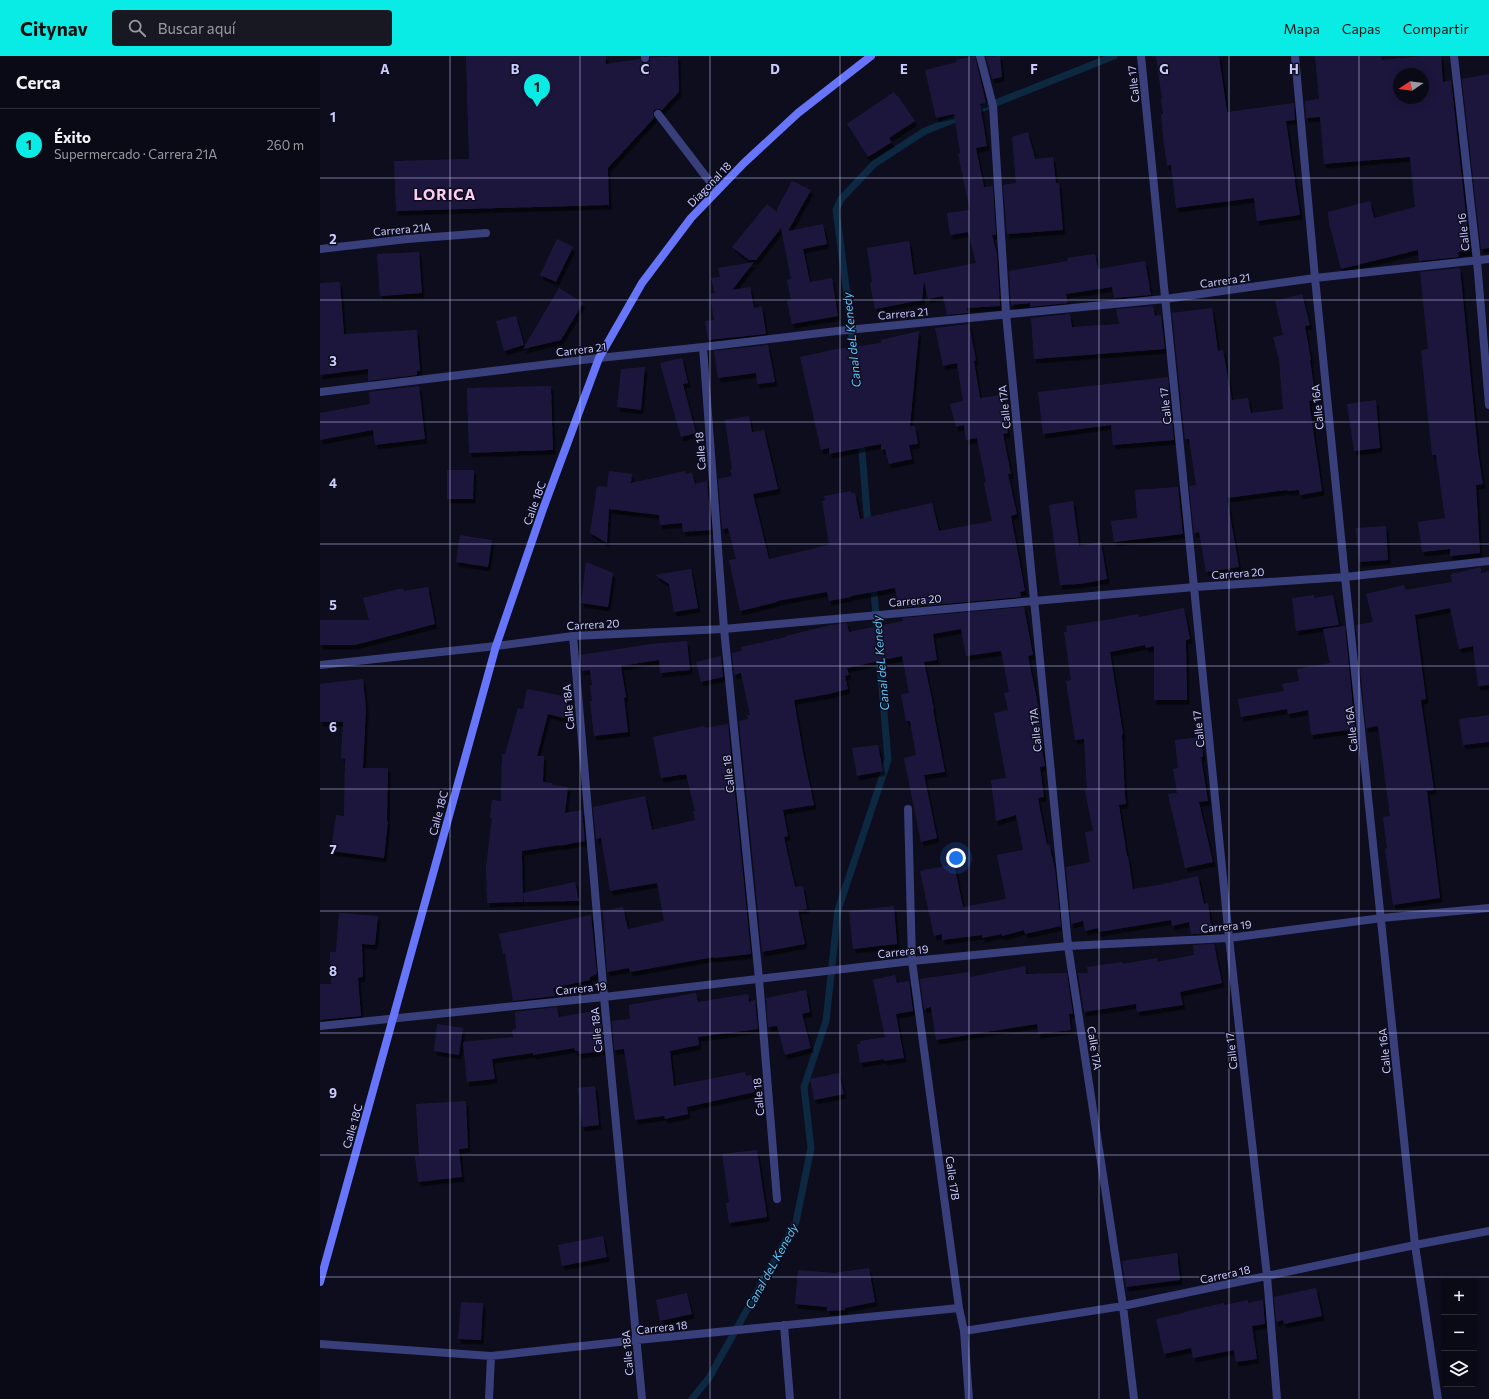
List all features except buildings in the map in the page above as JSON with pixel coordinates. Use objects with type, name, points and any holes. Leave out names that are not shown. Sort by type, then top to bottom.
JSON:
[{"type":"main road","name":"Diagonal 18","points":[[598,358],[642,283],[692,218],[744,163],[798,113],[871,56]]},
{"type":"main road","name":"Calle 18C","points":[[320,1282],[496,646],[543,509],[598,358]]},
{"type":"street","name":"Calle 17A","points":[[980,56],[993,106],[1006,314],[1068,946],[1123,1306],[1134,1399]]},
{"type":"street","name":"Calle 16A","points":[[1295,56],[1315,278],[1345,577],[1382,918],[1415,1244],[1438,1399]]},
{"type":"street","name":"Calle 16","points":[[1454,56],[1477,261],[1489,405]]},
{"type":"street","name":"Calle 17","points":[[1141,57],[1229,938],[1267,1276],[1276,1399]]},
{"type":"street","points":[[658,114],[717,191]]},
{"type":"street","name":"Carrera 21A","points":[[320,249],[407,239],[486,233]]},
{"type":"street","name":"Carrera 21","points":[[320,392],[837,331],[1165,299],[1315,278],[1489,259]]},
{"type":"street","name":"Calle 18","points":[[703,347],[724,629],[759,979],[777,1199]]},
{"type":"street","name":"Carrera 20","points":[[320,665],[573,636],[724,629],[1034,601],[1345,577],[1489,561]]},
{"type":"street","name":"Calle 18A","points":[[573,636],[604,997],[642,1399]]},
{"type":"street","name":"Calle 17B","points":[[908,809],[912,961],[959,1308],[964,1330],[969,1399]]},
{"type":"street","name":"Carrera 19","points":[[320,1026],[604,997],[912,961],[1068,946],[1229,938],[1382,918],[1489,908]]},
{"type":"street","name":"Carrera 18","points":[[964,1330],[1123,1306],[1415,1244],[1489,1231]]},
{"type":"street","name":"Carrera 18","points":[[320,1344],[491,1356],[959,1308]]},
{"type":"street","points":[[784,1325],[790,1399]]},
{"type":"street","points":[[489,1399],[491,1356]]},
{"type":"waterway","name":"Canal deL Kenedy","points":[[973,112],[1114,56]]},
{"type":"waterway","name":"Canal deL Kenedy","points":[[854,356],[836,210],[841,199],[874,164],[925,131],[963,116]]},
{"type":"waterway","name":"Canal deL Kenedy","points":[[861,439],[868,526]]},
{"type":"waterway","name":"Canal deL Kenedy","points":[[873,584],[878,635]]},
{"type":"waterway","name":"Canal deL Kenedy","points":[[692,1399],[709,1378],[796,1222],[811,1148],[804,1087],[826,1021],[838,910],[888,760],[879,652]]},
{"type":"place","name":"Éxito","points":[[537,107]]},
{"type":"district","name":"LORICA","points":[[445,194]]}]
